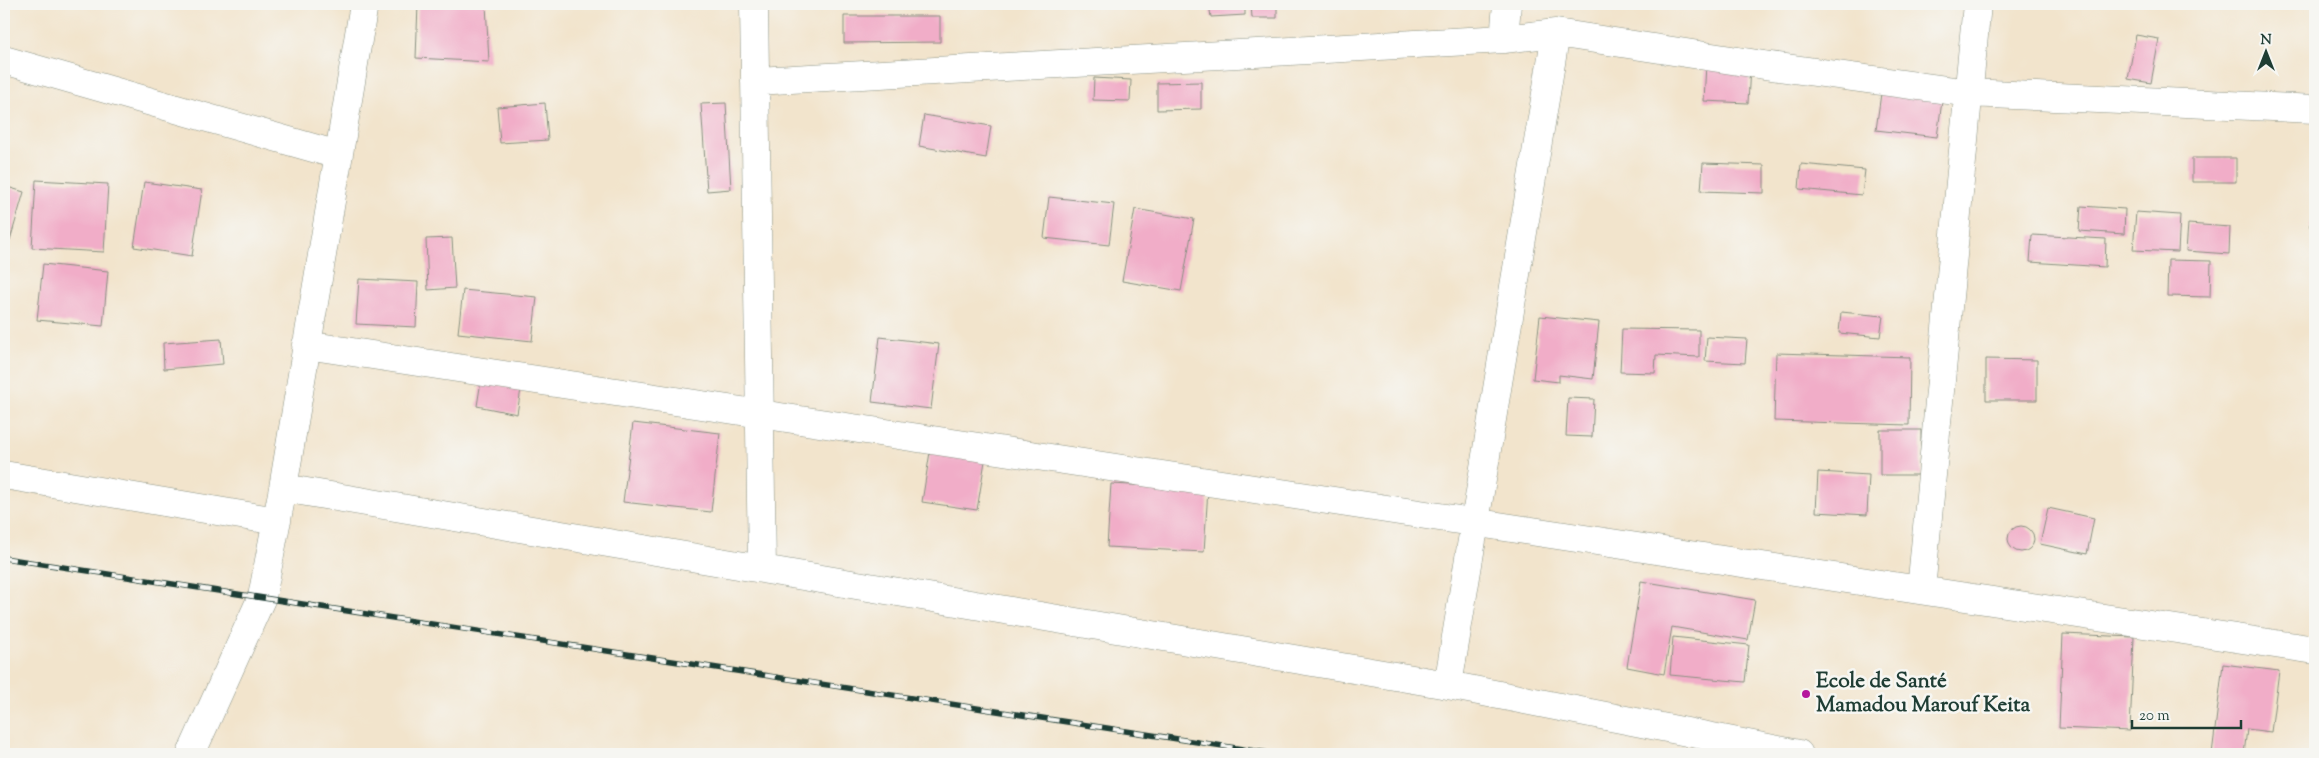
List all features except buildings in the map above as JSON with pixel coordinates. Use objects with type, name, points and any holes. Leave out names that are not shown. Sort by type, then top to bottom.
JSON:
[{"type":"street","points":[[191,754],[262,597],[283,488],[364,4]]},
{"type":"street","points":[[754,4],[762,569]]},
{"type":"street","points":[[1504,39],[1507,4]]},
{"type":"street","points":[[1921,590],[1977,4]]},
{"type":"street","points":[[755,80],[1504,39],[1556,33],[1764,65],[1968,92],[2315,109]]},
{"type":"street","points":[[1448,685],[1556,33]]},
{"type":"street","points":[[4,60],[338,155]]},
{"type":"street","points":[[306,345],[2315,650]]},
{"type":"street","points":[[4,475],[277,521]]},
{"type":"street","points":[[283,488],[1448,685],[1799,754]]},
{"type":"railway","points":[[4,558],[1275,754]]},
{"type":"place","name":"Ecole de Santé Mamadou Marouf Keita","points":[[1806,694]]}]
